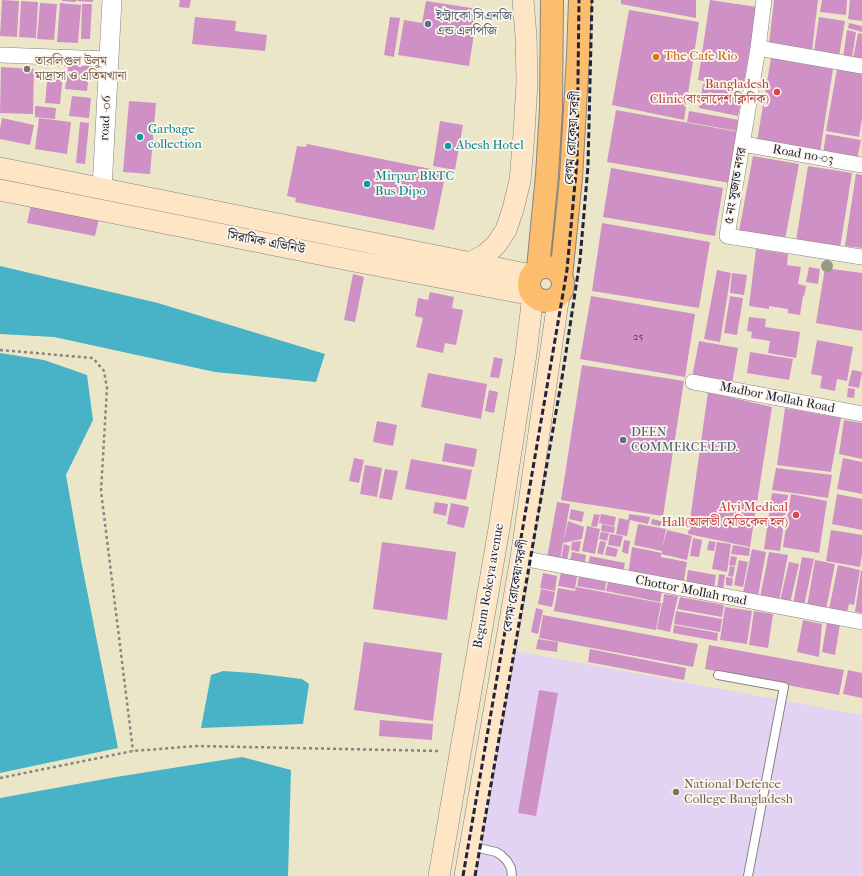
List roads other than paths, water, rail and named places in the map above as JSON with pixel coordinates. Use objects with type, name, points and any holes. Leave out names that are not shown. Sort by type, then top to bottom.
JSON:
[{"type":"main road","points":[[469,263],[485,255],[496,245],[506,230],[520,181],[527,82],[523,0]]},
{"type":"main road","name":"বেগম রোকেয়া সরণী","points":[[534,279],[547,175],[551,109],[552,0]]},
{"type":"main road","name":"বেগম রোকেয়া সরণী","points":[[465,876],[521,558],[560,286],[571,178],[580,0]]},
{"type":"main road","name":"সিরামিক এভিনিউ","points":[[0,168],[469,263],[534,279]]},
{"type":"main road","name":"সিরামিক এভিনিউ","points":[[0,190],[383,266],[534,279]]},
{"type":"main road","points":[[383,266],[387,246]]},
{"type":"main road","points":[[549,267],[558,272],[560,286],[556,298],[546,301],[541,300],[534,279],[549,267]]},
{"type":"main road","name":"Begum Rokeya avenue","points":[[439,876],[498,531],[525,362],[534,279]]},
{"type":"street","name":"road -06","points":[[102,189],[112,0]]},
{"type":"street","name":"৫ নং সুজাত নগর","points":[[764,0],[743,144],[727,236],[862,257]]},
{"type":"street","points":[[758,48],[862,66]]},
{"type":"street","points":[[0,55],[109,59]]},
{"type":"street","name":"Road no-03","points":[[743,144],[862,166]]},
{"type":"street","name":"Madbor Mollah Road","points":[[693,382],[862,414]]},
{"type":"street","name":"Chottor Mollah road","points":[[521,558],[862,622]]},
{"type":"lane","points":[[718,675],[784,687],[748,876]]},
{"type":"lane","points":[[470,846],[496,852],[508,861],[512,876]]},
{"type":"water","points":[[0,266],[158,303],[325,354],[316,382],[215,372],[54,337],[0,334]]},
{"type":"water","points":[[0,353],[44,360],[87,375],[93,420],[66,475],[118,748],[0,773]]},
{"type":"water","points":[[223,671],[302,679],[309,684],[303,724],[201,728],[211,675]]},
{"type":"water","points":[[242,757],[291,770],[288,876],[0,876],[0,798],[116,777]]},
{"type":"railway","points":[[463,876],[567,270],[577,161],[579,0]]},
{"type":"railway","points":[[475,876],[563,372],[580,260],[588,166],[592,0]]},
{"type":"place","name":"ইন্ট্রাকো সিএনজি এন্ড এলপিজি","points":[[428,24]]},
{"type":"place","name":"The Cafe Rio","points":[[656,57]]},
{"type":"place","name":"তাবলিগুল উলুম মাদ্রাসা ও এতিমখানা","points":[[27,69]]},
{"type":"place","name":"Bangladesh Clinic(বাংলাদেশ ক্লিনিক)","points":[[777,92]]},
{"type":"place","name":"Garbage collection","points":[[140,137]]},
{"type":"place","name":"Abesh Hotel","points":[[448,146]]},
{"type":"place","name":"Mirpur BRTC Bus Dipo","points":[[367,184]]},
{"type":"place","name":"DEEN COMMERCE LTD.","points":[[623,440]]},
{"type":"place","name":"Alvi Medical Hall(আলভী মেডিকেল হল)","points":[[796,515]]},
{"type":"place","name":"National Defence College Bangladesh","points":[[676,792]]}]
